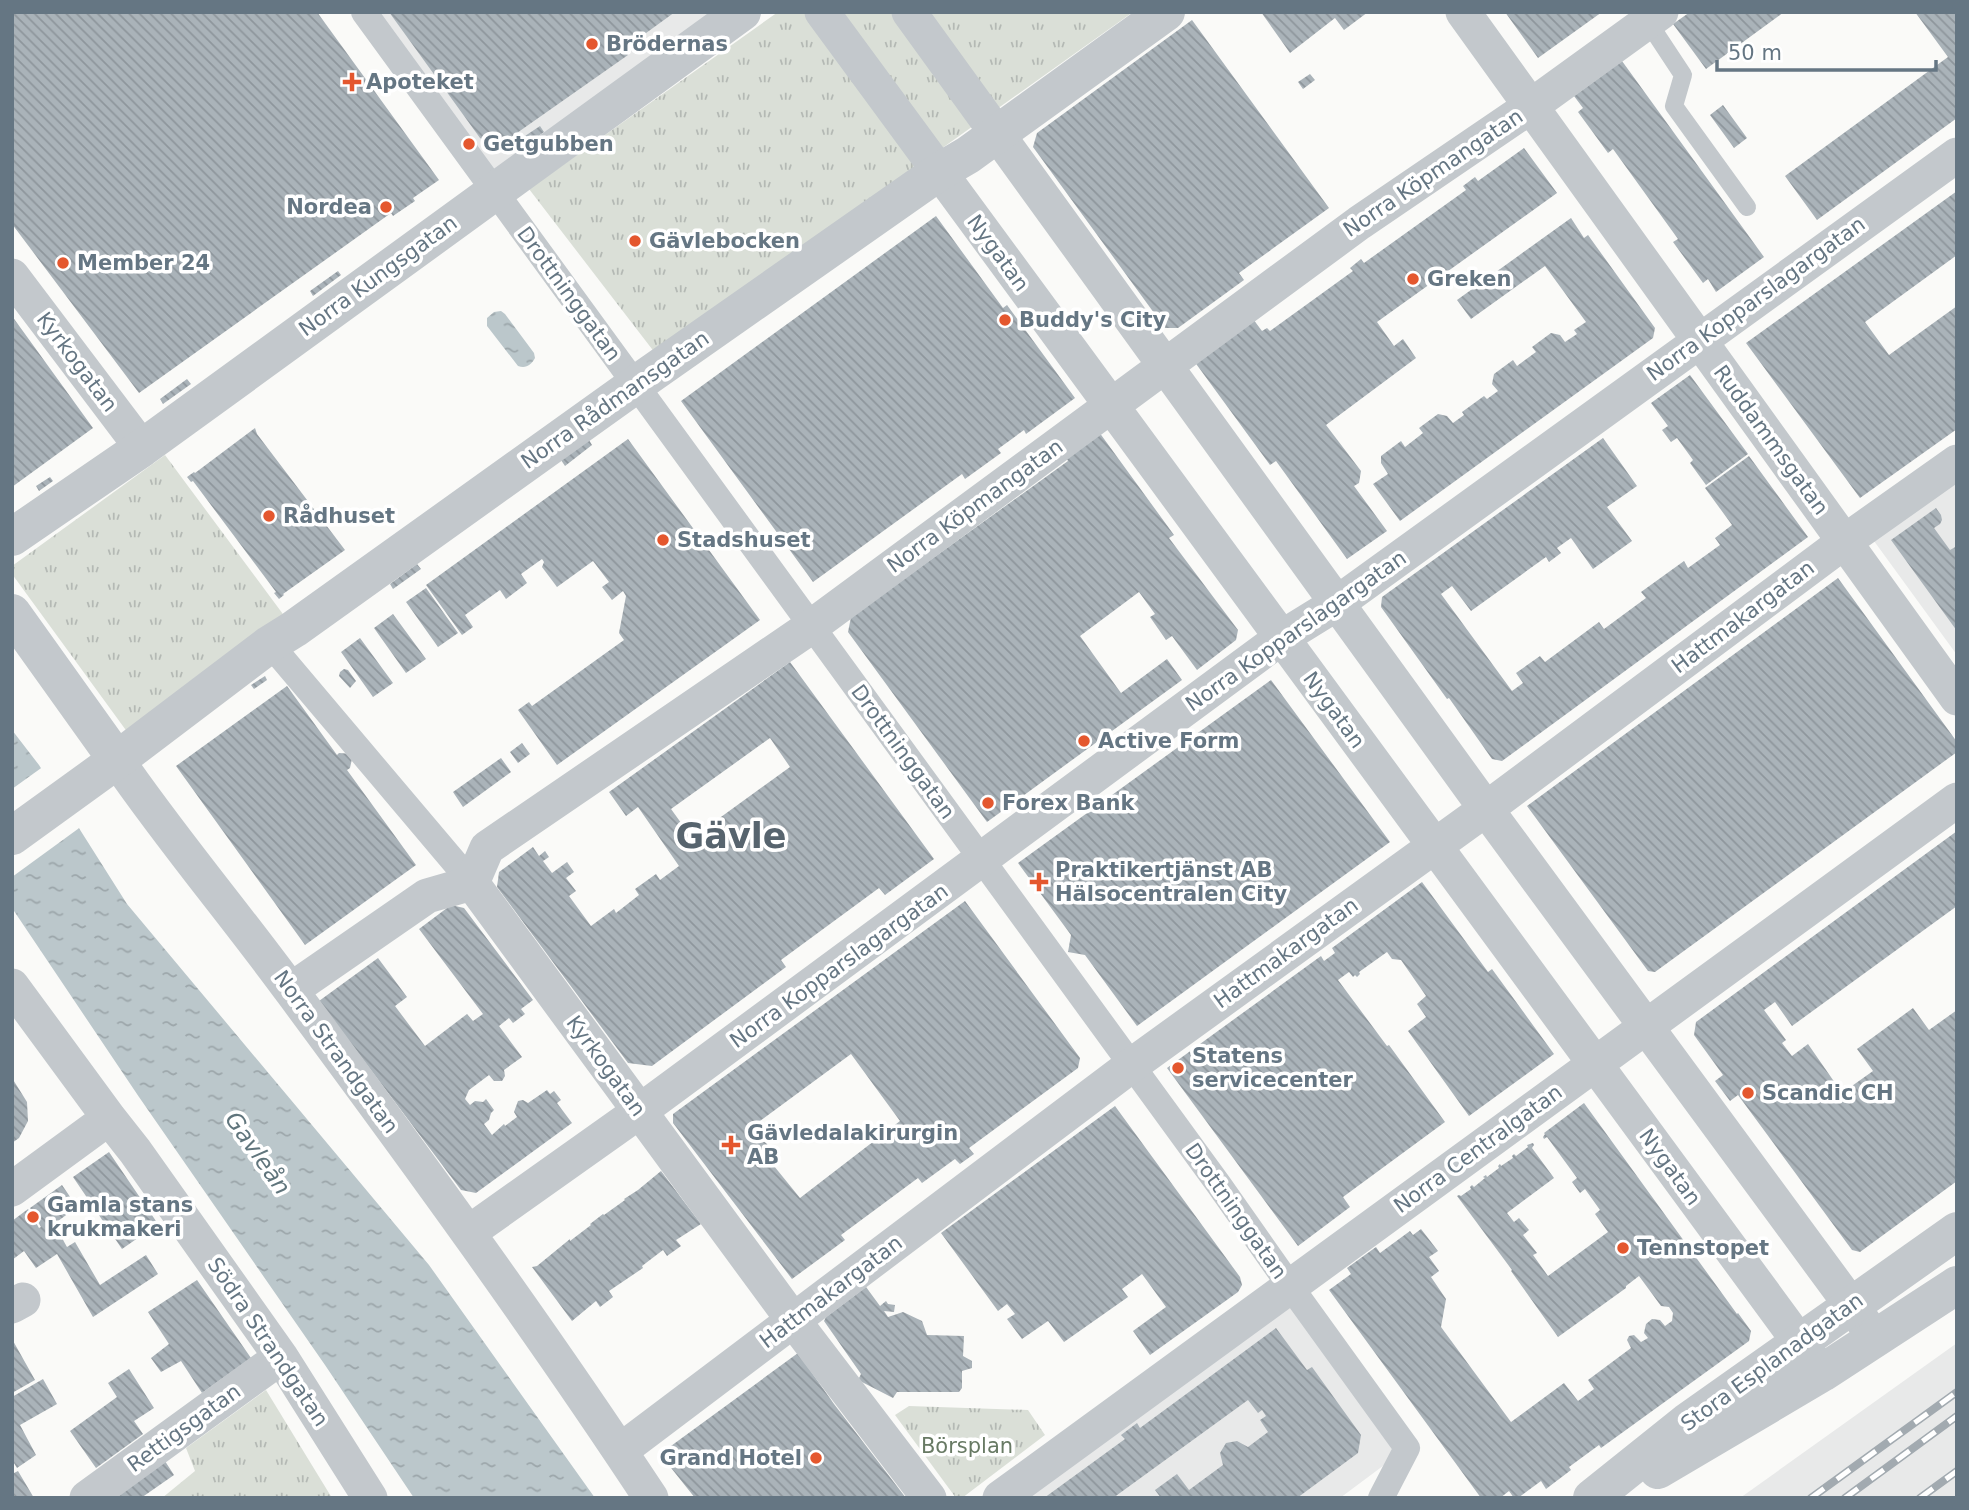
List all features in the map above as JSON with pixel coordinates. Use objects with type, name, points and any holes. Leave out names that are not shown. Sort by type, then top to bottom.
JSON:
[{"type":"street","name":"Drottninggatan","points":[[364,12],[1132,1065],[1407,1448],[1381,1498]]},
{"type":"street","name":"Norra Kungsgatan","points":[[12,537],[142,448],[742,12]]},
{"type":"street","name":"Nygatan","points":[[822,12],[1822,1373]]},
{"type":"street","points":[[909,12],[1336,604],[1876,1339]]},
{"type":"street","name":"Norra Rådmansgatan","points":[[12,835],[326,604],[939,172],[968,155],[1166,12]]},
{"type":"street","name":"Ruddammsgatan","points":[[1463,12],[1957,698]]},
{"type":"street","name":"Norra Köpmangatan","points":[[472,883],[487,848],[812,626],[1359,223],[1531,107],[1655,17]]},
{"type":"street","name":"Norra Kopparslagargatan","points":[[468,1233],[640,1111],[1281,639],[1336,604],[1957,155]]},
{"type":"street","name":"Kyrkogatan","points":[[12,276],[142,448]]},
{"type":"street","name":"Hattmakargatan","points":[[620,1451],[1132,1065],[1486,809],[1844,542],[1957,462]]},
{"type":"street","name":"Norra Strandgatan","points":[[12,613],[151,809],[291,990],[468,1233],[650,1498]]},
{"type":"street","name":"Kyrkogatan","points":[[270,644],[472,883],[793,1320],[929,1498]]},
{"type":"street","name":"Norra Centralgatan","points":[[1000,1498],[1957,800]]},
{"type":"street","points":[[291,990],[428,896],[472,883]]},
{"type":"street","name":"Södra Strandgatan","points":[[12,986],[135,1151],[281,1357],[370,1498]]},
{"type":"street","points":[[12,1189],[109,1118]]},
{"type":"street","name":"Stora Esplanadgatan","points":[[1592,1498],[1687,1422],[1957,1231]]},
{"type":"street","name":"Stora Esplanadgatan","points":[[1610,1498],[1822,1373],[1957,1285]]},
{"type":"street","name":"Rettigsgatan","points":[[87,1498],[281,1357]]},
{"type":"lane","points":[[1655,17],[1684,75],[1675,106],[1747,207]]},
{"type":"shaded area","points":[[364,12],[742,12],[495,192]]},
{"type":"shaded area","points":[[1957,481],[1957,655],[1874,541]]},
{"type":"shaded area","points":[[1290,1286],[1407,1448],[1340,1498],[1000,1498]]},
{"type":"shaded area","points":[[1957,1343],[1957,1498],[1740,1498]]},
{"type":"green space","points":[[778,12],[1133,12],[655,353],[529,189]]},
{"type":"green space","points":[[165,455],[294,629],[136,744],[12,574],[12,566]]},
{"type":"green space","points":[[266,1390],[332,1498],[162,1498],[195,1471],[186,1448]]},
{"type":"green space","name":"Börsplan","points":[[909,1406],[1028,1410],[1045,1435],[962,1498],[956,1498],[895,1415]]},
{"type":"water","points":[[501,311],[534,353],[535,358],[528,366],[518,366],[487,326],[487,318],[494,312]]},
{"type":"water","name":"Gavleån","points":[[12,730],[39,765],[127,904],[429,1265],[595,1498],[414,1498],[12,908]]},
{"type":"pier","points":[[44,766],[82,826],[12,877],[12,789]]},
{"type":"building","points":[[12,12],[317,12],[439,180],[413,198],[415,201],[393,216],[391,213],[139,393],[12,224]]},
{"type":"building","points":[[389,12],[675,12],[624,49],[628,55],[504,142],[491,145],[480,138]]},
{"type":"building","points":[[1261,12],[1368,12],[1344,30],[1335,18],[1290,53]]},
{"type":"building","points":[[1505,12],[1602,12],[1538,58]]},
{"type":"building","points":[[1690,12],[1784,12],[1706,69],[1673,24]]},
{"type":"building","points":[[1915,12],[1957,12],[1957,118],[1817,220],[1785,176],[1948,57]]},
{"type":"building","points":[[1192,20],[1329,208],[1239,273],[1244,280],[1178,328],[1165,328],[1033,147],[1037,133]]},
{"type":"building","points":[[1622,61],[1764,257],[1716,292],[1708,279],[1703,283],[1673,242],[1678,239],[1613,149],[1608,153],[1578,112],[1583,108],[1574,96]]},
{"type":"building","points":[[1310,74],[1315,80],[1303,89],[1298,82]]},
{"type":"building","points":[[1723,105],[1747,138],[1734,148],[1710,115]]},
{"type":"building","points":[[540,126],[544,132],[530,142],[525,136]]},
{"type":"building","points":[[1524,148],[1557,193],[1377,322],[1394,346],[1403,339],[1416,358],[1326,425],[1361,471],[1359,483],[1354,486],[1387,531],[1347,559],[1276,461],[1270,465],[1194,361],[1253,319],[1262,331],[1267,328],[1270,331],[1353,271],[1350,268],[1361,259],[1364,263],[1466,190],[1463,186],[1475,177],[1478,181]]},
{"type":"building","points":[[1957,191],[1957,255],[1865,322],[1889,355],[1957,306],[1957,429],[1860,498],[1746,343]]},
{"type":"building","points":[[936,216],[1003,308],[1007,305],[1075,398],[1026,434],[1024,430],[998,449],[1001,453],[965,479],[962,474],[813,582],[681,401]]},
{"type":"building","points":[[1571,218],[1584,238],[1588,235],[1655,328],[1653,338],[1400,521],[1373,484],[1388,474],[1381,463],[1381,456],[1401,441],[1405,447],[1423,433],[1419,428],[1438,414],[1447,416],[1453,423],[1464,415],[1462,412],[1484,396],[1487,399],[1498,391],[1492,384],[1494,374],[1513,360],[1517,366],[1536,352],[1532,347],[1551,333],[1560,335],[1565,342],[1577,334],[1574,330],[1586,322],[1545,266],[1471,319],[1457,300]]},
{"type":"building","points":[[338,271],[341,275],[313,296],[310,291]]},
{"type":"building","points":[[12,316],[93,428],[12,487]]},
{"type":"building","points":[[1690,375],[1748,454],[1706,485],[1677,438],[1671,442],[1662,430],[1668,426],[1651,403]]},
{"type":"building","points":[[187,379],[191,384],[163,404],[160,399]]},
{"type":"building","name":"Rådhuset","points":[[255,428],[345,550],[279,599],[193,481],[187,477]]},
{"type":"building","points":[[1099,432],[1174,535],[1169,538],[1238,630],[1236,640],[1197,670],[1172,636],[1166,640],[1150,617],[1155,614],[1139,592],[1080,636],[1121,693],[1167,659],[1182,680],[987,822],[848,632],[851,617],[1068,461],[1065,456]]},
{"type":"building","points":[[1603,438],[1637,486],[1607,507],[1632,541],[1593,569],[1571,538],[1557,548],[1561,553],[1549,562],[1546,557],[1471,611],[1452,586],[1441,594],[1512,691],[1523,683],[1516,673],[1540,656],[1545,662],[1599,622],[1604,629],[1646,598],[1641,592],[1684,561],[1688,568],[1720,545],[1715,538],[1732,525],[1705,488],[1749,456],[1808,537],[1502,761],[1492,759],[1381,607],[1382,597]]},
{"type":"building","points":[[628,439],[760,620],[557,765],[518,710],[529,702],[532,706],[624,640],[619,633],[626,596],[623,591],[612,600],[602,587],[609,582],[593,561],[557,587],[542,567],[542,559],[521,574],[527,583],[506,599],[500,590],[465,615],[473,627],[462,635],[426,585]]},
{"type":"building","points":[[589,440],[592,445],[565,466],[561,460]]},
{"type":"building","points":[[50,477],[53,481],[39,491],[36,486]]},
{"type":"building","points":[[1936,508],[1942,520],[1934,528],[1950,550],[1957,546],[1957,631],[1891,540]]},
{"type":"building","points":[[417,564],[421,569],[393,589],[390,584]]},
{"type":"building","points":[[1838,578],[1957,742],[1957,752],[1655,972],[1648,971],[1527,806]]},
{"type":"building","points":[[426,588],[458,633],[438,647],[406,602]]},
{"type":"building","points":[[393,614],[426,659],[406,673],[374,628]]},
{"type":"building","points":[[360,638],[393,683],[373,697],[341,652]]},
{"type":"building","points":[[790,662],[934,859],[885,895],[879,888],[781,960],[786,967],[652,1066],[628,1063],[497,887],[499,872],[533,847],[539,856],[545,851],[549,857],[543,861],[552,873],[567,862],[574,872],[566,878],[576,891],[569,896],[591,926],[614,909],[616,913],[639,895],[635,889],[656,874],[660,880],[679,866],[638,807],[626,816],[609,792]],"holes":[[[770,738],[790,767],[692,838],[671,809]]]},
{"type":"building","points":[[344,669],[348,670],[356,681],[350,688],[339,676]]},
{"type":"building","points":[[265,676],[267,680],[254,689],[251,685]]},
{"type":"building","points":[[1271,680],[1390,842],[1137,1026],[1085,955],[1068,952],[1071,935],[1018,863]]},
{"type":"building","points":[[287,686],[337,755],[353,754],[350,768],[347,770],[416,865],[305,945],[176,766]]},
{"type":"building","points":[[522,743],[530,754],[518,763],[510,752]]},
{"type":"building","points":[[501,758],[511,772],[463,807],[453,792]]},
{"type":"building","points":[[1957,831],[1957,906],[1792,1026],[1775,1002],[1764,1010],[1786,1040],[1782,1043],[1792,1056],[1808,1044],[1842,1093],[1873,1071],[1857,1049],[1913,1008],[1929,1030],[1957,1010],[1957,1181],[1860,1252],[1852,1250],[1738,1095],[1730,1101],[1715,1081],[1723,1075],[1694,1035],[1696,1022]]},
{"type":"building","points":[[1422,882],[1488,972],[1492,969],[1554,1054],[1469,1116],[1408,1031],[1426,1017],[1417,1004],[1426,996],[1401,960],[1392,959],[1387,952],[1359,972],[1357,977],[1353,977],[1349,972],[1338,980],[1445,1122],[1343,1197],[1350,1207],[1298,1246],[1167,1068],[1321,956],[1324,961],[1335,953],[1332,948]]},
{"type":"building","points":[[965,901],[1080,1058],[1078,1068],[969,1148],[974,1154],[960,1164],[955,1159],[922,1183],[918,1178],[841,1235],[845,1240],[792,1279],[673,1123],[673,1114]],"holes":[[[851,1054],[900,1121],[800,1198],[774,1166],[780,1161],[753,1126]]]},
{"type":"building","points":[[451,905],[464,908],[533,1000],[521,1009],[525,1014],[513,1023],[509,1018],[499,1026],[522,1057],[504,1070],[502,1081],[494,1081],[489,1075],[469,1090],[465,1099],[470,1105],[486,1099],[494,1110],[484,1124],[492,1135],[517,1117],[514,1112],[518,1101],[528,1103],[547,1090],[550,1094],[554,1091],[561,1100],[557,1103],[572,1123],[476,1193],[461,1190],[319,1001],[378,958],[407,997],[395,1006],[425,1046],[467,1014],[473,1021],[483,1014],[419,929]]},
{"type":"building","points":[[12,1078],[27,1102],[28,1121],[19,1138],[12,1143]]},
{"type":"building","points":[[1584,1103],[1751,1331],[1749,1341],[1601,1448],[1599,1445],[1569,1467],[1571,1470],[1546,1489],[1541,1481],[1518,1498],[1514,1498],[1509,1491],[1500,1498],[1481,1498],[1329,1290],[1351,1274],[1347,1268],[1376,1247],[1380,1253],[1410,1231],[1413,1235],[1421,1229],[1438,1251],[1429,1257],[1439,1271],[1431,1277],[1446,1299],[1441,1327],[1511,1422],[1564,1383],[1578,1401],[1594,1389],[1588,1380],[1631,1348],[1627,1340],[1629,1336],[1634,1335],[1641,1342],[1648,1338],[1644,1333],[1646,1324],[1652,1319],[1660,1320],[1665,1326],[1672,1321],[1673,1313],[1669,1307],[1661,1306],[1639,1276],[1558,1337],[1457,1196],[1471,1189],[1472,1185],[1474,1187],[1485,1178],[1483,1177],[1499,1168],[1500,1164],[1501,1166],[1513,1158],[1514,1154],[1516,1156],[1533,1143],[1532,1148],[1554,1178],[1507,1213],[1514,1222],[1519,1218],[1529,1230],[1523,1235],[1537,1253],[1533,1255],[1548,1276],[1608,1232],[1595,1214],[1600,1210],[1585,1189],[1580,1193],[1572,1182],[1577,1178],[1547,1137],[1543,1137],[1544,1133]]},
{"type":"building","points":[[1115,1106],[1240,1277],[1242,1285],[1238,1292],[1150,1355],[1133,1331],[1166,1307],[1142,1274],[1122,1289],[1128,1297],[1064,1342],[1048,1321],[1022,1339],[1007,1319],[1015,1314],[1007,1304],[998,1311],[941,1233]]},
{"type":"building","points":[[109,1152],[158,1224],[122,1249],[73,1177]]},
{"type":"building","points":[[661,1171],[701,1224],[676,1240],[681,1246],[667,1256],[663,1250],[642,1266],[643,1268],[609,1291],[613,1297],[600,1307],[596,1301],[572,1321],[532,1267],[537,1266]]},
{"type":"building","points":[[62,1185],[77,1207],[54,1224],[67,1247],[75,1242],[100,1285],[146,1255],[158,1274],[93,1317],[57,1254],[36,1268],[24,1251],[12,1260],[12,1221],[28,1209],[39,1228],[41,1227],[30,1208]]},
{"type":"building","points":[[197,1280],[251,1358],[202,1393],[181,1361],[161,1372],[151,1358],[169,1344],[148,1312]]},
{"type":"building","points":[[866,1287],[880,1306],[886,1301],[895,1305],[894,1312],[884,1311],[888,1317],[903,1312],[922,1321],[927,1335],[964,1336],[963,1356],[972,1361],[972,1368],[962,1371],[962,1388],[959,1392],[897,1392],[893,1398],[858,1380],[861,1374],[824,1321]]},
{"type":"building","points":[[1276,1328],[1307,1370],[1312,1367],[1361,1435],[1358,1453],[1297,1498],[1161,1498],[1155,1490],[1177,1474],[1189,1490],[1223,1465],[1220,1453],[1226,1443],[1237,1441],[1248,1447],[1268,1432],[1260,1420],[1266,1416],[1262,1410],[1258,1413],[1248,1400],[1113,1498],[1044,1498],[1125,1439],[1121,1435],[1137,1423],[1140,1428]]},
{"type":"building","points":[[12,1339],[35,1380],[12,1393]]},
{"type":"building","points":[[798,1353],[906,1498],[695,1498],[660,1454]]},
{"type":"building","points":[[129,1369],[154,1408],[134,1421],[143,1434],[96,1468],[70,1431],[117,1397],[108,1383]]},
{"type":"building","points":[[43,1379],[57,1404],[20,1425],[36,1455],[17,1468],[12,1460],[12,1397]]},
{"type":"building","points":[[163,1458],[174,1475],[141,1498],[107,1498]]},
{"type":"building","points":[[18,1471],[34,1498],[12,1497],[12,1474]]},
{"type":"railway","points":[[1811,1498],[1957,1392]]},
{"type":"railway","points":[[1845,1498],[1957,1416]]},
{"type":"railway","points":[[1920,1498],[1957,1471]]},
{"type":"place","name":"Brödernas","points":[[592,44]]},
{"type":"place","name":"Apoteket","points":[[352,82]]},
{"type":"place","name":"Getgubben","points":[[469,144]]},
{"type":"place","name":"Nordea","points":[[386,207]]},
{"type":"place","name":"Gävlebocken","points":[[635,241]]},
{"type":"place","name":"Member 24","points":[[63,263]]},
{"type":"place","name":"Greken","points":[[1413,279]]},
{"type":"place","name":"Buddy's City","points":[[1005,320]]},
{"type":"place","name":"Rådhuset","points":[[269,516]]},
{"type":"place","name":"Stadshuset","points":[[663,540]]},
{"type":"place","name":"Active Form","points":[[1084,741]]},
{"type":"place","name":"Forex Bank","points":[[988,803]]},
{"type":"place","name":"Praktikertjänst AB Hälsocentralen City","points":[[1039,882]]},
{"type":"place","name":"Statens servicecenter","points":[[1178,1068]]},
{"type":"place","name":"Scandic CH","points":[[1748,1093]]},
{"type":"place","name":"Gävledalakirurgin AB","points":[[731,1145]]},
{"type":"place","name":"Gamla stans krukmakeri","points":[[33,1217]]},
{"type":"place","name":"Tennstopet","points":[[1623,1248]]},
{"type":"place","name":"Grand Hotel","points":[[816,1458]]},
{"type":"district","name":"Gävle","points":[[731,836]]}]
